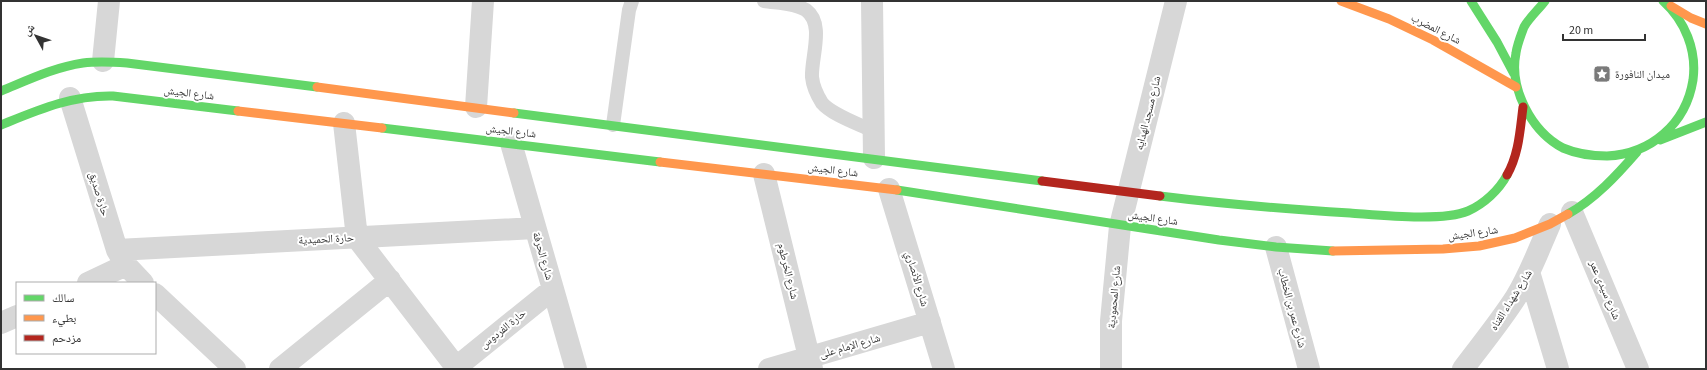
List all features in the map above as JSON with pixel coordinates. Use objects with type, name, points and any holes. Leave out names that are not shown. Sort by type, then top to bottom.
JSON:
[{"type":"main road","name":"شارع المضرب","points":[[1341,1],[1389,19],[1433,40],[1516,87]]},
{"type":"main road","points":[[1470,1],[1497,42],[1514,74]]},
{"type":"main road","points":[[1545,1],[1538,7],[1527,22],[1520,38],[1515,56],[1514,74],[1516,87],[1523,107],[1538,129],[1559,146],[1584,156],[1610,157],[1637,152],[1657,141],[1706,122]]},
{"type":"main road","points":[[1666,3],[1691,18],[1706,24]]},
{"type":"main road","points":[[1657,141],[1673,126],[1685,107],[1692,87],[1694,64],[1690,43],[1682,22],[1666,3]]},
{"type":"main road","name":"شارع الجيش","points":[[1,91],[67,66],[103,61],[127,63],[1223,204],[1390,216],[1444,216],[1467,211],[1487,199],[1503,182],[1514,162],[1523,107]]},
{"type":"main road","name":"شارع الجيش","points":[[1,125],[70,98],[98,95],[113,96],[889,189],[1120,226],[1276,247],[1337,251],[1479,246],[1515,238],[1550,224],[1572,212],[1596,194],[1637,152]]},
{"type":"street","points":[[103,61],[110,1]]},
{"type":"street","points":[[476,107],[483,1]]},
{"type":"street","points":[[872,1],[874,158]]},
{"type":"street","name":"شارع مسجد الهدايه","points":[[1120,226],[1176,1]]},
{"type":"street","name":"حارة صديق","points":[[70,98],[122,258],[142,282]]},
{"type":"street","points":[[344,123],[358,238],[455,368]]},
{"type":"street","name":"شارع الحرفة","points":[[511,143],[576,369]]},
{"type":"street","name":"شارع الخرطوم","points":[[764,174],[810,363]]},
{"type":"street","name":"شارع الأنصاري","points":[[889,189],[944,369]]},
{"type":"street","name":"شارع سيدى عمر","points":[[1572,212],[1638,369]]},
{"type":"street","name":"شارع شهداء القناه","points":[[1463,369],[1498,323],[1516,296],[1529,272],[1550,224]]},
{"type":"street","name":"شارع المحمودية","points":[[1111,369],[1111,321],[1120,226]]},
{"type":"street","name":"حارة الحميدية","points":[[122,258],[358,238],[535,228]]},
{"type":"street","name":"شارع عمر بن الخطاب","points":[[1276,247],[1308,369]]},
{"type":"street","points":[[89,282],[122,258]]},
{"type":"street","points":[[1529,272],[1558,369]]},
{"type":"street","points":[[280,369],[390,280]]},
{"type":"street","name":"حارة الفردوس","points":[[455,368],[553,289]]},
{"type":"street","points":[[156,295],[235,369]]},
{"type":"street","points":[[1,323],[16,316]]},
{"type":"street","name":"شارع الإمام على","points":[[769,369],[810,363],[930,322]]},
{"type":"lane","points":[[613,125],[629,10],[632,1]]},
{"type":"lane","points":[[764,1],[795,6],[805,10],[813,17],[816,27],[812,78],[816,92],[823,104],[835,113],[873,131]]},
{"type":"traffic: fast","points":[[1471,1],[1497,42],[1514,74]]},
{"type":"traffic: fast","points":[[1545,1],[1524,27],[1517,47],[1515,66],[1519,94],[1532,120],[1541,131],[1563,148],[1579,153],[1607,156],[1623,154],[1652,143],[1664,134],[1674,123],[1683,110],[1689,96],[1694,69],[1691,47],[1688,37],[1678,18],[1663,1]]},
{"type":"traffic: fast","points":[[1,91],[42,74],[62,68],[83,63],[100,62],[127,63],[317,87]]},
{"type":"traffic: fast","points":[[1,125],[56,104],[98,96],[113,96],[238,111]]},
{"type":"traffic: fast","points":[[514,113],[1042,181]]},
{"type":"traffic: fast","points":[[1660,140],[1706,122]]},
{"type":"traffic: fast","points":[[382,128],[660,162]]},
{"type":"traffic: fast","points":[[1568,214],[1596,194],[1637,152]]},
{"type":"traffic: fast","points":[[1160,196],[1302,210],[1427,217],[1457,214],[1468,211],[1480,205],[1495,191],[1507,175]]},
{"type":"traffic: fast","points":[[897,190],[1219,240],[1276,247],[1333,251]]},
{"type":"traffic: slow","points":[[1341,1],[1389,19],[1433,40],[1516,87]]},
{"type":"traffic: slow","points":[[1671,6],[1691,18],[1706,24]]},
{"type":"traffic: slow","points":[[317,87],[514,113]]},
{"type":"traffic: slow","points":[[238,111],[382,128]]},
{"type":"traffic: slow","points":[[660,162],[897,190]]},
{"type":"traffic: slow","points":[[1333,251],[1443,249],[1479,246],[1515,238],[1550,224],[1568,214]]},
{"type":"traffic: jam","points":[[1507,175],[1517,150],[1523,107]]},
{"type":"traffic: jam","points":[[1042,181],[1160,196]]},
{"type":"place","name":"ميدان النافورة","points":[[1602,74]]}]
